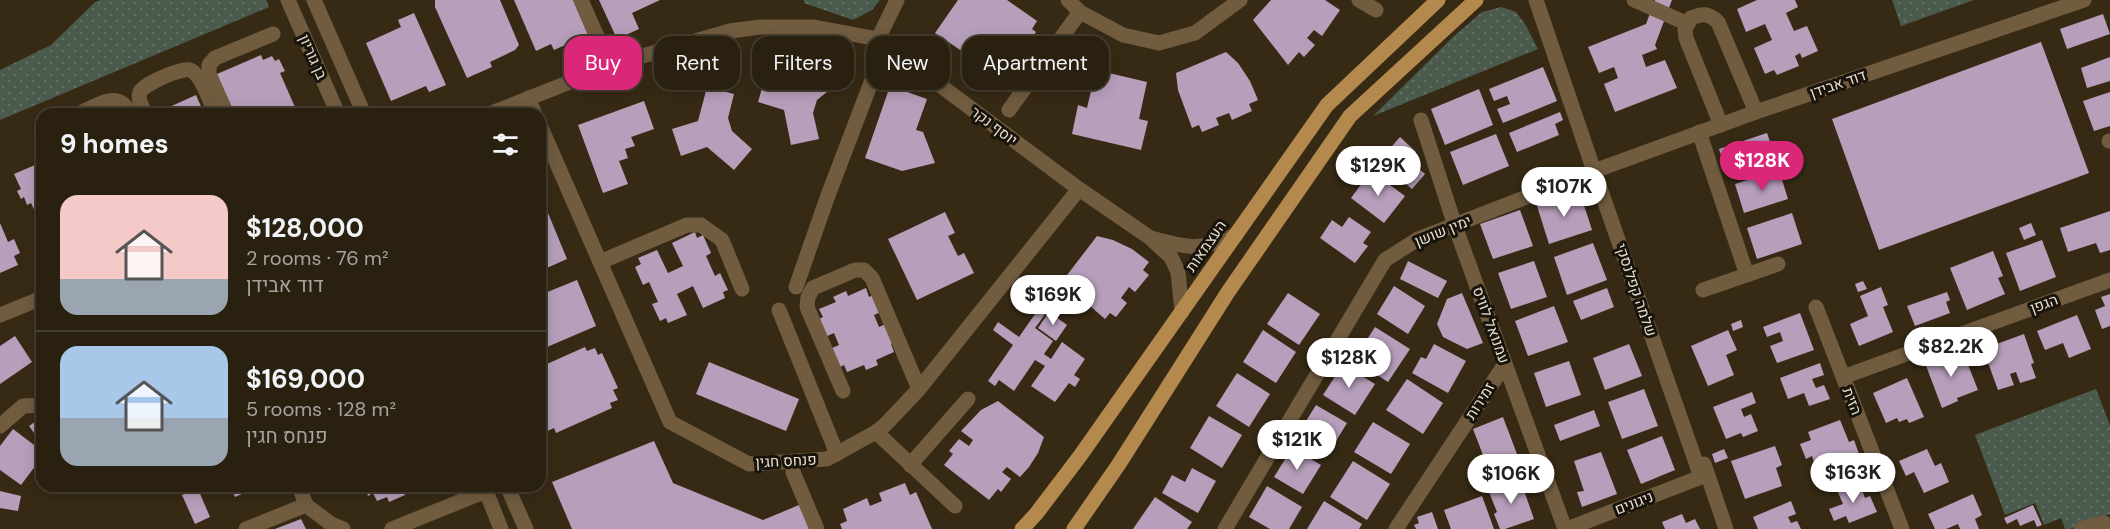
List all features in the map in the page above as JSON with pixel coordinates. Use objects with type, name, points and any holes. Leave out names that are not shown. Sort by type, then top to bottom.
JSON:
[{"type":"main road","name":"העצמאות","points":[[1022,529],[1080,456],[1327,105],[1438,0]]},
{"type":"main road","points":[[1074,529],[1119,464],[1228,292],[1350,116],[1476,0]]},
{"type":"street","name":"בן גוריון","points":[[288,0],[335,108]]},
{"type":"street","name":"בן גוריון","points":[[315,0],[361,108]]},
{"type":"street","points":[[581,0],[599,36]]},
{"type":"street","points":[[590,0],[603,36]]},
{"type":"street","points":[[879,36],[897,0]]},
{"type":"street","points":[[1068,0],[1080,12],[1123,35],[1159,43],[1196,33],[1240,0]]},
{"type":"street","points":[[1359,0],[1376,10]]},
{"type":"street","name":"שלמה קפלנסקי","points":[[1536,0],[1701,477]]},
{"type":"street","points":[[1634,0],[1688,24]]},
{"type":"street","name":"דוד אבידן","points":[[1594,171],[1721,124],[2084,0]]},
{"type":"street","points":[[1009,110],[1080,12]]},
{"type":"street","points":[[1721,124],[1686,38],[1685,29],[1691,18],[1702,13],[1718,22],[1756,112]]},
{"type":"street","name":"יוסף נקר","points":[[642,57],[730,31],[760,27],[814,27],[866,37]]},
{"type":"street","points":[[224,108],[209,74],[209,65],[215,58],[273,34]]},
{"type":"street","points":[[143,108],[140,92],[145,85],[183,69],[190,69],[198,76],[212,108]]},
{"type":"street","name":"יוסף נקר","points":[[504,108],[564,84]]},
{"type":"street","points":[[796,287],[868,90]]},
{"type":"street","name":"יוסף נקר","points":[[946,90],[1079,189],[1149,237],[1171,257],[1178,272],[1182,312]]},
{"type":"street","points":[[528,98],[532,108]]},
{"type":"street","points":[[92,108],[113,99],[120,101],[128,108]]},
{"type":"street","name":"עמנואל לוויס","points":[[1421,120],[1455,226],[1566,529]]},
{"type":"street","points":[[1699,132],[1747,275]]},
{"type":"street","name":"פנחס חגין","points":[[546,139],[670,422],[749,464],[827,459],[885,425],[919,389],[1079,189]]},
{"type":"street","name":"ימין שושן","points":[[1225,529],[1385,260],[1418,239],[1594,171]]},
{"type":"street","points":[[600,262],[687,225],[701,225],[722,240],[742,289]]},
{"type":"street","name":"יוסף נקר","points":[[1149,237],[1191,248],[1212,246],[1236,236]]},
{"type":"street","points":[[1703,290],[1778,264]]},
{"type":"street","points":[[843,391],[807,307],[808,297],[813,288],[855,270],[864,270],[872,278],[919,389]]},
{"type":"street","name":"הגפן","points":[[1843,377],[2110,280]]},
{"type":"street","points":[[0,315],[36,300]]},
{"type":"street","name":"הזית","points":[[1816,307],[1902,529]]},
{"type":"street","points":[[779,310],[837,454]]},
{"type":"street","name":"זמירות","points":[[1396,529],[1505,364]]},
{"type":"street","points":[[910,465],[968,399]]},
{"type":"street","points":[[1681,399],[1726,529]]},
{"type":"street","points":[[0,426],[23,406],[36,405]]},
{"type":"street","points":[[876,432],[955,506]]},
{"type":"street","points":[[793,472],[817,529]]},
{"type":"street","name":"ניגונים","points":[[1566,529],[1701,477]]},
{"type":"street","points":[[301,492],[306,505],[331,524],[343,529]]},
{"type":"street","points":[[392,529],[478,492]]},
{"type":"street","points":[[486,492],[501,529]]},
{"type":"street","points":[[510,492],[526,529]]},
{"type":"street","points":[[246,529],[306,505]]},
{"type":"street","points":[[2081,529],[2107,525]]},
{"type":"green space","points":[[101,0],[266,0],[269,7],[0,120],[0,70],[51,45],[95,2]]},
{"type":"green space","points":[[804,0],[880,0],[872,10],[853,20],[804,3]]},
{"type":"green space","points":[[1892,0],[1974,0],[1901,26]]},
{"type":"green space","points":[[1501,7],[1516,12],[1538,49],[1373,116],[1454,36],[1482,12]]},
{"type":"green space","points":[[2096,389],[2110,425],[2110,514],[2070,529],[2065,529],[2061,518],[2044,525],[2035,503],[2005,515],[1975,435]]},
{"type":"building","points":[[435,0],[500,0],[519,45],[515,50],[490,62],[492,67],[467,78],[435,7]]},
{"type":"building","points":[[514,0],[573,0],[588,35],[564,36],[564,46],[554,50],[551,44],[536,51]]},
{"type":"building","points":[[599,0],[660,0],[632,13],[639,29],[624,36],[616,36]]},
{"type":"building","points":[[958,0],[1007,0],[1037,21],[1032,29],[1036,32],[1033,36],[962,36],[962,51],[950,43],[950,36],[939,36],[935,33]]},
{"type":"building","points":[[1271,0],[1325,0],[1340,10],[1322,36],[1314,30],[1307,38],[1315,45],[1304,57],[1299,52],[1288,65],[1253,20]]},
{"type":"building","points":[[1655,0],[1672,0],[1655,45],[1657,49],[1642,55],[1646,67],[1665,60],[1677,88],[1615,112],[1604,84],[1618,78],[1614,67],[1599,73],[1588,47],[1646,24]]},
{"type":"building","points":[[1757,0],[1795,0],[1798,7],[1786,13],[1794,31],[1807,26],[1818,51],[1802,58],[1800,53],[1795,56],[1799,66],[1777,75],[1774,70],[1765,74],[1754,48],[1772,40],[1765,24],[1746,32],[1737,9]]},
{"type":"building","points":[[414,13],[446,85],[429,92],[426,86],[391,101],[366,43],[401,27],[398,20]]},
{"type":"building","points":[[2103,14],[2110,34],[2067,49],[2060,29]]},
{"type":"building","points":[[2041,42],[2089,173],[1879,250],[1832,119]]},
{"type":"building","points":[[1226,52],[1238,63],[1250,81],[1258,100],[1249,104],[1252,111],[1232,120],[1229,113],[1216,118],[1219,125],[1202,132],[1199,125],[1192,128],[1178,90],[1176,73]]},
{"type":"building","points":[[261,55],[263,60],[272,56],[275,61],[279,59],[285,71],[280,73],[295,108],[231,108],[217,74]]},
{"type":"building","points":[[2110,57],[2110,81],[2087,88],[2081,68]]},
{"type":"building","points":[[1543,67],[1557,101],[1503,123],[1497,109],[1510,104],[1507,96],[1494,101],[1489,89]]},
{"type":"building","points":[[1109,73],[1147,82],[1139,119],[1148,121],[1141,150],[1072,134],[1078,105],[1087,108],[1091,90],[1109,90]]},
{"type":"building","points":[[1479,89],[1493,125],[1445,145],[1431,109]]},
{"type":"building","points":[[706,90],[734,94],[728,118],[732,131],[752,149],[734,170],[707,147],[681,156],[672,129],[698,121]]},
{"type":"building","points":[[762,90],[830,90],[817,100],[813,113],[819,139],[791,145],[784,110],[758,102]]},
{"type":"building","points":[[889,90],[901,90],[927,99],[916,130],[923,132],[935,163],[902,171],[865,158]]},
{"type":"building","points":[[2110,92],[2110,126],[2094,131],[2083,101]]},
{"type":"building","points":[[196,95],[202,108],[167,108]]},
{"type":"building","points":[[644,101],[654,129],[631,137],[635,146],[625,149],[628,158],[619,161],[628,184],[603,193],[578,125]]},
{"type":"building","points":[[1560,112],[1563,120],[1555,124],[1559,135],[1517,152],[1509,133]]},
{"type":"building","points":[[1767,133],[1776,159],[1728,176],[1719,149]]},
{"type":"building","points":[[1496,134],[1509,166],[1463,185],[1450,152]]},
{"type":"building","points":[[1400,137],[1416,152],[1409,160],[1425,174],[1412,189],[1379,161]]},
{"type":"building","points":[[36,165],[36,214],[31,203],[27,205],[24,197],[21,199],[17,191],[21,189],[14,174]]},
{"type":"building","points":[[1779,170],[1788,199],[1744,213],[1735,184]]},
{"type":"building","points":[[1371,171],[1405,196],[1384,223],[1351,198]]},
{"type":"building","points":[[1580,193],[1592,230],[1549,244],[1537,206]]},
{"type":"building","points":[[1520,210],[1533,246],[1493,259],[1480,224]]},
{"type":"building","points":[[2110,211],[2110,250],[2100,253],[2096,243],[2068,252],[2060,228]]},
{"type":"building","points":[[945,212],[955,233],[948,236],[958,256],[964,253],[974,273],[917,300],[888,239]]},
{"type":"building","points":[[548,213],[567,259],[546,268],[546,214]]},
{"type":"building","points":[[1792,213],[1802,244],[1757,259],[1747,228]]},
{"type":"building","points":[[1349,217],[1371,232],[1363,243],[1368,246],[1355,263],[1320,238],[1332,220],[1342,227]]},
{"type":"building","points":[[0,223],[8,242],[14,239],[20,253],[14,256],[18,265],[0,273]]},
{"type":"building","points":[[2031,223],[2036,235],[2024,240],[2019,228]]},
{"type":"building","points":[[695,232],[697,238],[703,235],[711,253],[706,256],[715,276],[720,273],[728,290],[723,292],[725,298],[703,308],[693,286],[677,294],[687,315],[668,323],[666,318],[660,321],[652,304],[658,302],[649,282],[643,285],[635,267],[641,264],[638,258],[657,250],[668,273],[683,266],[672,243]]},
{"type":"building","points":[[1097,236],[1113,240],[1132,249],[1149,262],[1143,270],[1149,275],[1135,292],[1129,287],[1121,298],[1127,303],[1116,317],[1110,313],[1105,319],[1074,292],[1064,279]]},
{"type":"building","points":[[2042,240],[2056,277],[2020,291],[2006,253]]},
{"type":"building","points":[[1593,243],[1607,280],[1567,295],[1554,257]]},
{"type":"building","points":[[1993,251],[2003,276],[1998,278],[2005,294],[1967,310],[1950,268]]},
{"type":"building","points":[[1408,261],[1447,281],[1438,298],[1400,279]]},
{"type":"building","points":[[1534,261],[1547,297],[1511,309],[1498,273]]},
{"type":"building","points":[[577,280],[596,326],[546,347],[546,293]]},
{"type":"building","points":[[1863,281],[1867,289],[1858,292],[1855,284]]},
{"type":"building","points":[[1394,286],[1425,306],[1408,334],[1377,314]]},
{"type":"building","points":[[1881,287],[1888,305],[1883,307],[1893,332],[1859,346],[1850,324],[1868,316],[1860,296]]},
{"type":"building","points":[[866,288],[869,297],[875,294],[883,311],[874,315],[879,327],[888,323],[896,342],[891,344],[894,352],[876,360],[878,365],[866,370],[864,365],[847,372],[844,365],[838,368],[830,349],[839,345],[834,333],[825,337],[817,320],[823,317],[819,309],[836,302],[833,297],[846,291],[848,296]]},
{"type":"building","points":[[1607,288],[1614,307],[1581,320],[1573,301]]},
{"type":"building","points":[[1947,292],[1950,300],[1946,302],[1950,313],[1915,326],[1907,306]]},
{"type":"building","points":[[1288,293],[1320,314],[1299,345],[1267,324]]},
{"type":"building","points":[[1462,293],[1483,343],[1467,349],[1443,337],[1437,324],[1447,299]]},
{"type":"building","points":[[2110,294],[2110,326],[2102,329],[2095,310],[2105,306],[2101,297]]},
{"type":"building","points":[[1042,304],[1049,309],[1035,328],[1053,341],[1044,354],[1051,359],[1062,342],[1085,359],[1074,375],[1080,379],[1075,387],[1069,383],[1055,402],[1031,386],[1045,366],[1035,360],[1014,391],[999,380],[995,386],[988,381],[1013,345],[993,330],[998,322],[1019,337]]},
{"type":"building","points":[[1554,306],[1568,342],[1528,356],[1515,321]]},
{"type":"building","points":[[1049,312],[1067,325],[1056,341],[1038,328]]},
{"type":"building","points":[[1800,313],[1814,350],[1777,363],[1770,346],[1783,341],[1780,332],[1767,337],[1763,327]]},
{"type":"building","points":[[2077,315],[2091,349],[2069,358],[2063,343],[2045,350],[2037,331]]},
{"type":"building","points":[[1741,320],[1743,327],[1733,331],[1731,324]]},
{"type":"building","points":[[1375,327],[1410,349],[1388,382],[1354,360]]},
{"type":"building","points":[[1263,330],[1296,352],[1276,383],[1243,362]]},
{"type":"building","points":[[1728,330],[1737,350],[1726,355],[1734,375],[1708,386],[1691,346]]},
{"type":"building","points":[[2024,334],[2034,363],[2031,364],[2036,378],[2020,383],[2016,372],[2010,374],[2014,385],[1998,390],[1983,349]]},
{"type":"building","points":[[15,336],[32,362],[0,384],[0,346]]},
{"type":"building","points":[[1434,344],[1466,361],[1448,393],[1412,373],[1421,357],[1426,359]]},
{"type":"building","points":[[1629,344],[1642,376],[1605,390],[1593,358]]},
{"type":"building","points":[[585,347],[587,351],[595,348],[598,355],[602,353],[618,388],[613,390],[618,400],[610,403],[612,408],[556,433],[554,428],[546,432],[546,364]]},
{"type":"building","points":[[1963,352],[1978,390],[1957,398],[1958,401],[1942,408],[1925,363],[1941,357],[1942,360]]},
{"type":"building","points":[[1569,361],[1581,395],[1546,407],[1534,373]]},
{"type":"building","points":[[709,362],[799,399],[786,431],[696,394]]},
{"type":"building","points":[[1820,363],[1824,375],[1812,379],[1816,388],[1824,385],[1830,399],[1809,406],[1804,393],[1788,399],[1780,378]]},
{"type":"building","points":[[1343,364],[1375,384],[1355,415],[1323,395]]},
{"type":"building","points":[[1237,373],[1270,394],[1249,427],[1216,406]]},
{"type":"building","points":[[1907,378],[1924,417],[1909,423],[1907,419],[1899,422],[1897,418],[1886,423],[1873,393]]},
{"type":"building","points":[[1407,379],[1443,403],[1423,434],[1386,410]]},
{"type":"building","points":[[1644,389],[1658,426],[1622,439],[1608,402]]},
{"type":"building","points":[[1752,392],[1756,403],[1741,409],[1744,417],[1751,414],[1758,431],[1743,437],[1741,433],[1726,439],[1713,407]]},
{"type":"building","points":[[998,401],[1044,437],[1038,453],[1020,477],[1007,467],[1002,472],[1011,479],[1001,492],[998,489],[989,500],[944,465],[953,454],[949,451],[959,439],[969,446],[973,440],[961,431],[981,410]]},
{"type":"building","points":[[1316,405],[1347,423],[1327,456],[1296,437]]},
{"type":"building","points":[[1594,410],[1600,426],[1560,441],[1554,425]]},
{"type":"building","points":[[1209,416],[1242,435],[1222,468],[1190,448]]},
{"type":"building","points":[[1503,417],[1520,462],[1490,473],[1473,429]]},
{"type":"building","points":[[1840,420],[1849,442],[1854,440],[1859,454],[1848,458],[1850,463],[1818,475],[1812,456],[1806,459],[1800,444],[1811,440],[1808,432]]},
{"type":"building","points":[[36,421],[36,436],[29,426]]},
{"type":"building","points":[[1373,422],[1410,444],[1391,474],[1354,452]]},
{"type":"building","points":[[13,429],[36,446],[36,465],[21,485],[0,470],[0,446]]},
{"type":"building","points":[[1662,436],[1675,470],[1641,484],[1627,450]]},
{"type":"building","points":[[654,441],[673,483],[763,520],[799,505],[809,529],[572,529],[552,482]]},
{"type":"building","points":[[1775,446],[1782,465],[1776,468],[1782,486],[1745,499],[1731,461]]},
{"type":"building","points":[[1292,448],[1321,465],[1303,494],[1274,477]]},
{"type":"building","points":[[1724,449],[1728,458],[1715,463],[1712,454]]},
{"type":"building","points":[[1927,449],[1935,466],[1941,463],[1949,482],[1924,493],[1914,472],[1906,476],[1899,461]]},
{"type":"building","points":[[1601,452],[1617,494],[1582,507],[1577,492],[1584,491],[1574,461]]},
{"type":"building","points":[[1353,461],[1390,484],[1367,520],[1330,497]]},
{"type":"building","points":[[1192,468],[1216,481],[1198,513],[1162,493],[1172,475],[1185,482]]},
{"type":"building","points":[[1520,479],[1534,519],[1500,529],[1494,514],[1497,512],[1489,492]]},
{"type":"building","points":[[1859,481],[1865,498],[1870,496],[1877,512],[1849,523],[1846,516],[1834,521],[1829,509],[1843,504],[1837,490]]},
{"type":"building","points":[[905,483],[910,495],[916,492],[932,529],[842,529],[840,524],[847,521],[843,509],[867,498],[870,506],[882,501],[879,493]]},
{"type":"building","points":[[1267,486],[1302,507],[1289,529],[1270,529],[1249,517]]},
{"type":"building","points":[[0,491],[21,496],[18,511],[0,508]]},
{"type":"building","points":[[199,492],[210,517],[195,524],[182,495]]},
{"type":"building","points":[[233,492],[246,492],[235,497]]},
{"type":"building","points":[[366,492],[404,492],[405,495],[389,502],[387,497],[377,501],[373,493],[368,496]]},
{"type":"building","points":[[1973,494],[1982,515],[1975,519],[1979,529],[1960,529],[1958,524],[1946,529],[1935,529],[1928,514]]},
{"type":"building","points":[[1482,496],[1494,529],[1451,529],[1444,510]]},
{"type":"building","points":[[1155,497],[1192,522],[1187,529],[1133,529]]},
{"type":"building","points":[[1324,501],[1362,524],[1359,529],[1307,529]]},
{"type":"building","points":[[1791,501],[1796,514],[1788,517],[1791,523],[1797,521],[1801,529],[1758,529],[1753,517]]},
{"type":"building","points":[[2033,505],[2042,525],[2037,527],[2034,520],[2020,526],[2017,519],[2007,524],[2004,518]]},
{"type":"building","points":[[1432,512],[1438,529],[1416,529],[1414,525],[1419,523],[1417,517]]},
{"type":"building","points":[[1682,514],[1686,523],[1695,519],[1700,529],[1665,529],[1662,522]]},
{"type":"building","points":[[301,519],[306,529],[275,529]]}]
